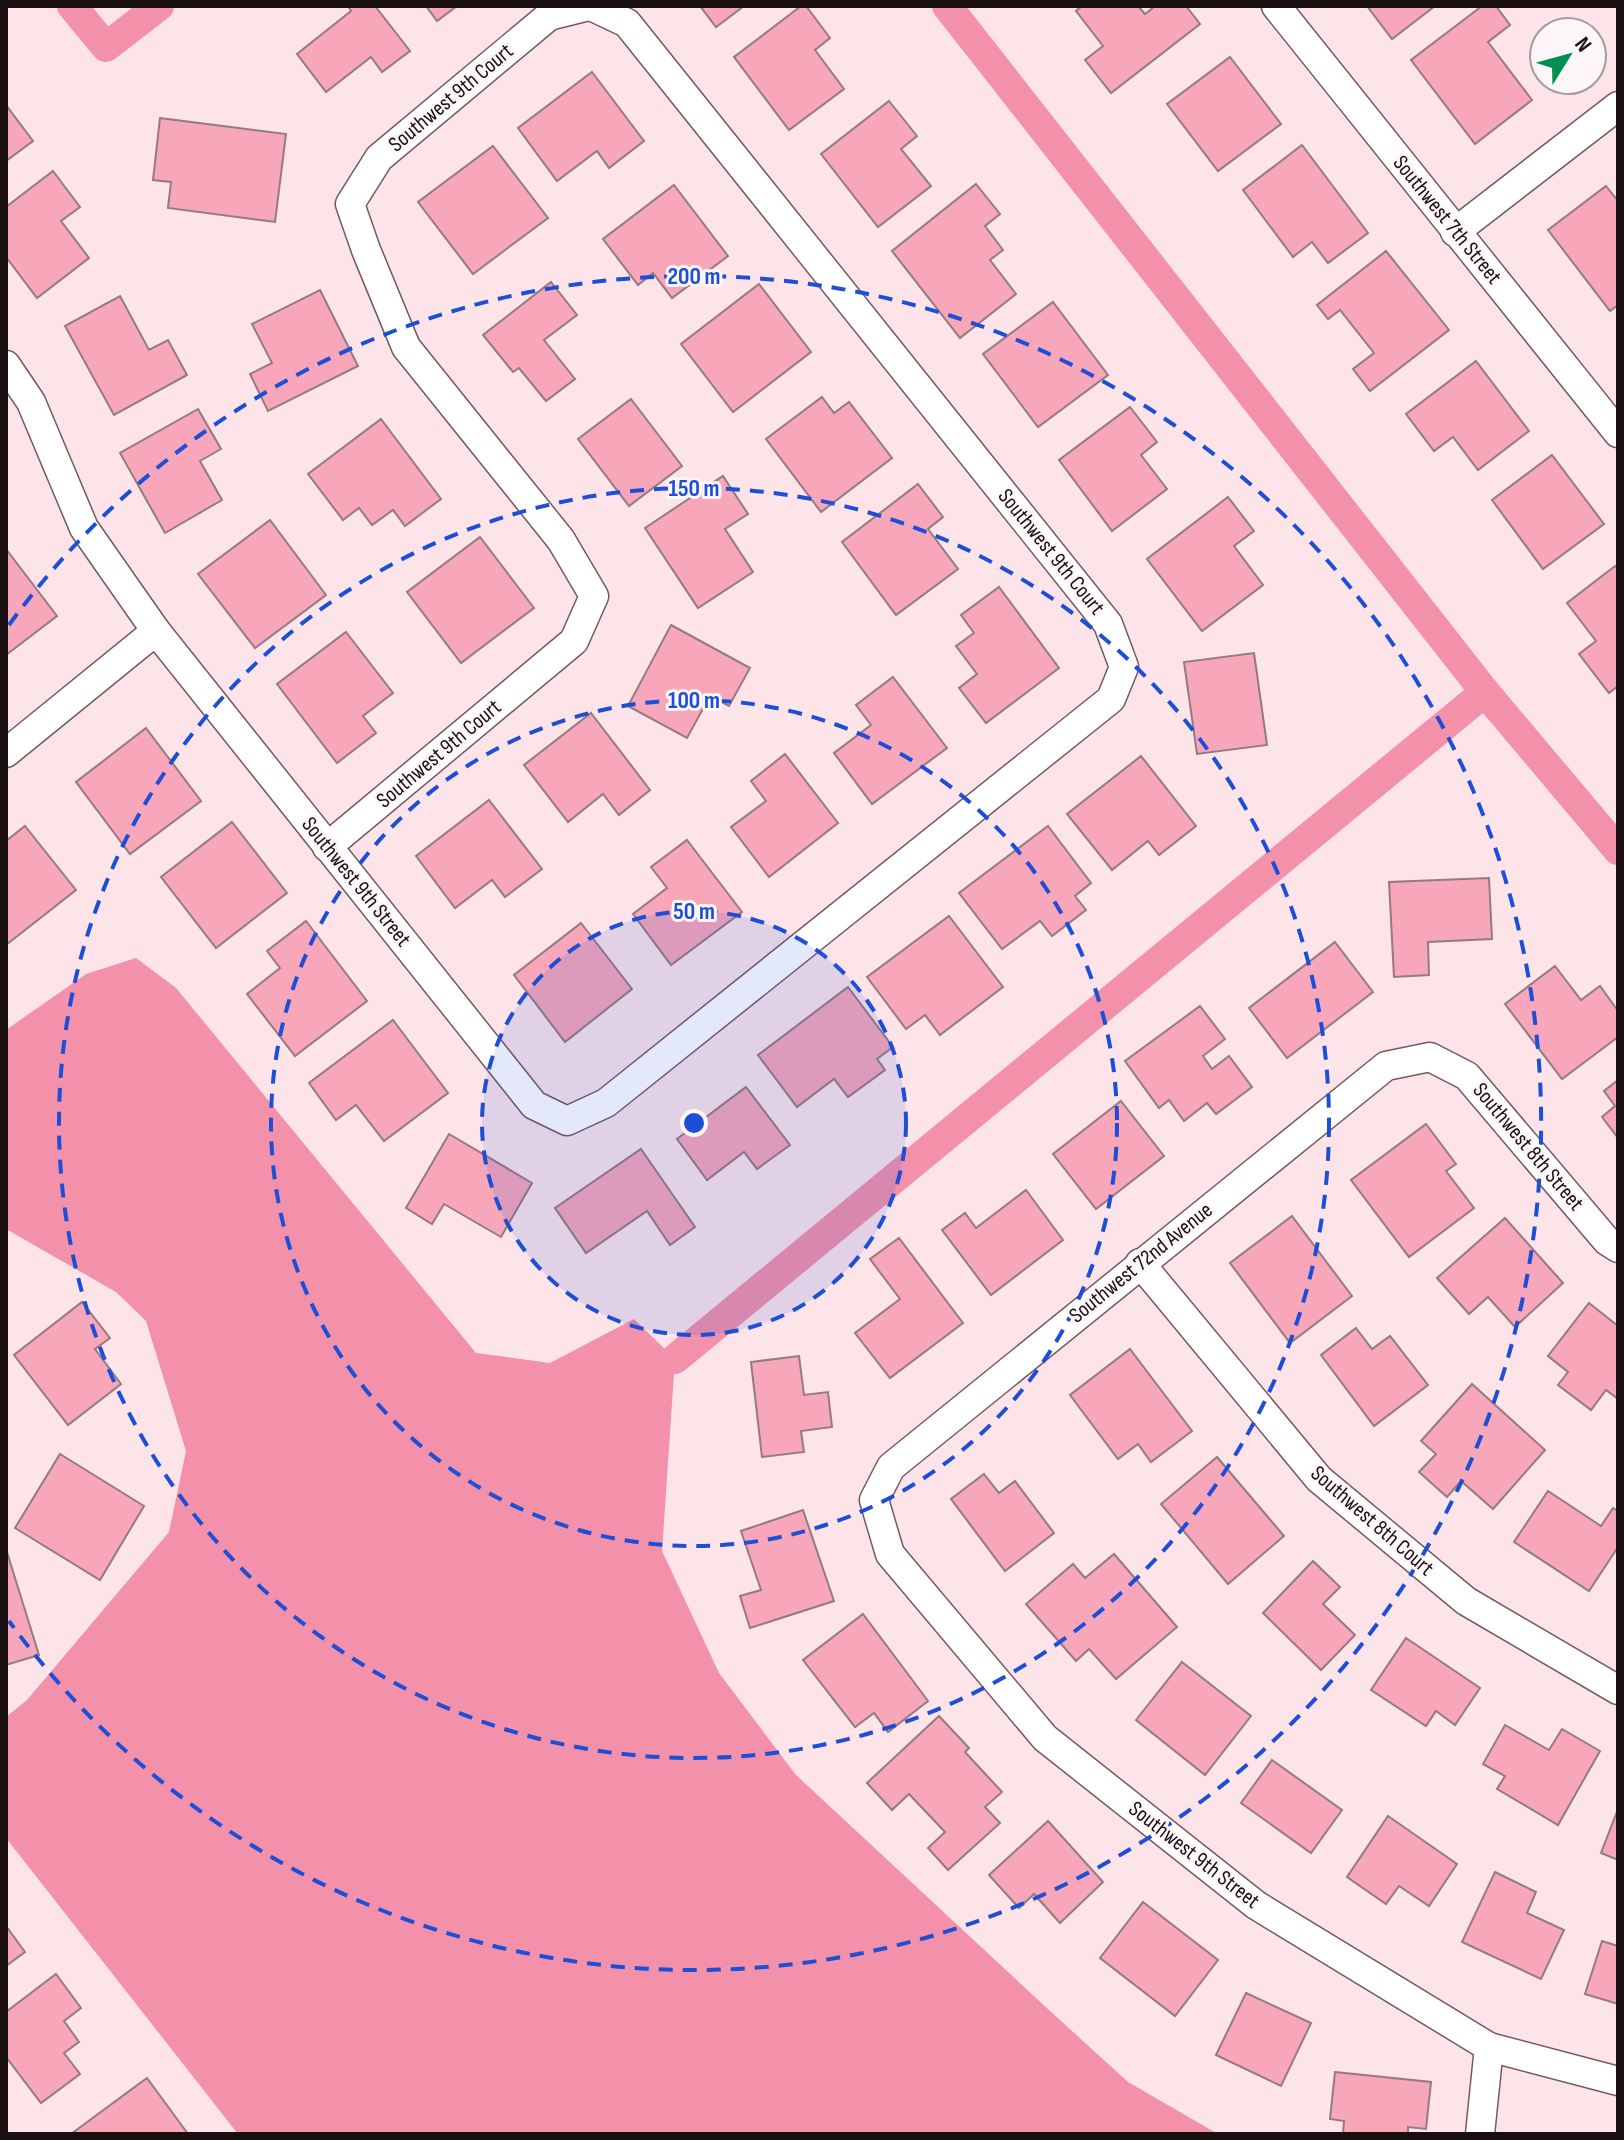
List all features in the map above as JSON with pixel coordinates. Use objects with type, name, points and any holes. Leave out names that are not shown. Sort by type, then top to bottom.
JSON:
[{"type":"street","name":"Southwest 9th Court","points":[[327,847],[574,641],[594,596],[561,540],[406,347],[350,204],[379,158],[549,16],[590,6],[627,23],[1108,624],[1124,667],[1111,699],[606,1103],[567,1121]]},
{"type":"street","name":"Southwest 7th Street","points":[[1276,6],[1618,433]]},
{"type":"street","points":[[1455,232],[1618,106]]},
{"type":"street","name":"Southwest 9th Street","points":[[6,365],[31,402],[84,528],[156,631],[534,1105],[567,1121]]},
{"type":"street","points":[[6,753],[156,631]]},
{"type":"street","name":"Southwest 8th Street","points":[[1430,1057],[1467,1076],[1607,1241],[1618,1248]]},
{"type":"street","name":"Southwest 72nd Avenue","points":[[874,1500],[891,1467],[1386,1066],[1430,1057]]},
{"type":"street","name":"Southwest 8th Court","points":[[1140,1263],[1319,1479],[1466,1601],[1618,1690]]},
{"type":"street","name":"Southwest 9th Street","points":[[874,1500],[890,1554],[1045,1738],[1256,1905],[1489,2047],[1618,2081]]},
{"type":"street","points":[[1480,2134],[1489,2047]]},
{"type":"shaded area","points":[[136,958],[176,988],[476,1353],[550,1363],[634,1319],[675,1359],[662,1551],[719,1673],[796,1775],[1050,2011],[1128,2082],[1218,2134],[238,2134],[6,1838],[6,1717],[27,1700],[169,1532],[186,1451],[146,1321],[116,1292],[6,1229],[6,1030],[86,974]]},
{"type":"building","points":[[348,6],[375,6],[410,51],[382,72],[371,57],[326,92],[297,54],[351,11]]},
{"type":"building","points":[[426,6],[457,6],[437,21]]},
{"type":"building","points":[[700,6],[744,6],[716,27]]},
{"type":"building","points":[[801,6],[806,6],[830,38],[815,50],[844,89],[789,130],[734,57]]},
{"type":"building","points":[[1082,6],[1138,6],[1145,14],[1155,6],[1186,6],[1200,24],[1111,93],[1085,60],[1103,46],[1076,11]]},
{"type":"building","points":[[1367,6],[1435,6],[1392,39]]},
{"type":"building","points":[[1482,6],[1496,6],[1510,25],[1488,42],[1532,100],[1475,144],[1411,60]]},
{"type":"building","points":[[1230,57],[1281,124],[1218,171],[1167,104]]},
{"type":"building","points":[[592,72],[644,141],[609,168],[597,151],[557,181],[518,128]]},
{"type":"building","points":[[889,101],[917,136],[901,149],[931,186],[878,227],[821,154]]},
{"type":"building","points":[[6,105],[33,141],[6,161]]},
{"type":"building","points":[[160,118],[286,134],[275,222],[168,208],[171,182],[153,180]]},
{"type":"building","points":[[1302,145],[1368,233],[1328,263],[1312,242],[1293,257],[1243,190]]},
{"type":"building","points":[[493,146],[548,218],[473,274],[418,202]]},
{"type":"building","points":[[53,171],[80,207],[61,221],[89,258],[37,298],[6,257],[6,207]]},
{"type":"building","points":[[976,184],[1000,214],[985,226],[1003,250],[990,260],[1016,294],[960,338],[892,251]]},
{"type":"building","points":[[674,185],[728,256],[672,298],[653,273],[638,285],[603,239]]},
{"type":"building","points":[[1606,186],[1618,201],[1618,305],[1610,311],[1548,230]]},
{"type":"building","points":[[1386,251],[1449,330],[1370,391],[1353,369],[1374,353],[1340,310],[1328,319],[1317,305]]},
{"type":"building","points":[[551,282],[577,315],[544,340],[575,379],[546,401],[519,368],[513,372],[483,335]]},
{"type":"building","points":[[759,284],[811,352],[733,412],[681,344]]},
{"type":"building","points":[[320,290],[358,366],[268,411],[250,374],[272,363],[252,324]]},
{"type":"building","points":[[120,296],[149,350],[168,340],[187,375],[114,415],[65,326]]},
{"type":"building","points":[[1053,302],[1108,375],[1038,427],[983,354]]},
{"type":"building","points":[[1476,361],[1529,431],[1478,470],[1453,437],[1434,451],[1406,414]]},
{"type":"building","points":[[822,397],[834,413],[849,402],[892,458],[821,512],[766,439]]},
{"type":"building","points":[[631,399],[682,466],[629,506],[578,439]]},
{"type":"building","points":[[1130,407],[1157,442],[1141,455],[1167,489],[1112,531],[1059,460]]},
{"type":"building","points":[[198,409],[221,449],[200,461],[222,500],[165,533],[120,453]]},
{"type":"building","points":[[381,419],[441,499],[405,526],[393,510],[372,525],[359,508],[343,520],[308,474]]},
{"type":"building","points":[[1552,455],[1604,524],[1543,569],[1492,500]]},
{"type":"building","points":[[723,476],[748,514],[725,529],[753,572],[698,608],[645,528]]},
{"type":"building","points":[[918,484],[943,517],[928,529],[958,569],[896,615],[842,542]]},
{"type":"building","points":[[1228,497],[1254,531],[1234,546],[1263,585],[1202,631],[1147,559]]},
{"type":"building","points":[[270,520],[326,595],[255,648],[198,574]]},
{"type":"building","points":[[480,537],[534,608],[461,663],[407,592]]},
{"type":"building","points":[[6,549],[57,616],[6,655]]},
{"type":"building","points":[[1615,566],[1618,569],[1618,686],[1609,693],[1579,654],[1596,641],[1567,603]]},
{"type":"building","points":[[999,587],[1059,668],[986,723],[959,688],[977,674],[956,646],[974,633],[961,615]]},
{"type":"building","points":[[671,625],[750,668],[729,706],[710,696],[687,738],[628,706]]},
{"type":"building","points":[[346,632],[393,693],[363,716],[376,733],[337,763],[277,684]]},
{"type":"building","points":[[1254,653],[1267,745],[1197,754],[1184,662]]},
{"type":"building","points":[[893,677],[947,748],[872,804],[834,753],[871,725],[856,705]]},
{"type":"building","points":[[591,713],[650,790],[619,815],[603,794],[568,822],[524,765]]},
{"type":"building","points":[[146,728],[201,801],[130,854],[76,782]]},
{"type":"building","points":[[785,754],[838,823],[769,877],[731,827],[766,801],[751,781]]},
{"type":"building","points":[[1141,756],[1196,826],[1159,855],[1148,841],[1112,870],[1067,814]]},
{"type":"building","points":[[489,800],[542,869],[505,897],[492,880],[455,908],[416,856]]},
{"type":"building","points":[[232,822],[287,893],[216,948],[161,877]]},
{"type":"building","points":[[25,826],[76,890],[6,945],[6,841]]},
{"type":"building","points":[[1048,826],[1091,883],[1075,896],[1086,910],[1052,936],[1040,921],[1002,949],[959,893]]},
{"type":"building","points":[[687,840],[742,912],[671,965],[633,914],[667,888],[651,867]]},
{"type":"building","points":[[1489,878],[1492,939],[1428,942],[1429,975],[1394,977],[1389,882]]},
{"type":"building","points":[[949,916],[1003,987],[940,1035],[925,1015],[906,1029],[867,977]]},
{"type":"building","points":[[306,921],[367,1001],[295,1056],[247,994],[280,968],[267,951]]},
{"type":"building","points":[[581,923],[632,989],[565,1042],[514,975]]},
{"type":"building","points":[[1335,942],[1373,992],[1287,1058],[1249,1008]]},
{"type":"building","points":[[1555,966],[1581,1000],[1600,986],[1618,1011],[1618,1037],[1562,1079],[1505,1004]]},
{"type":"building","points":[[848,987],[893,1047],[877,1059],[885,1070],[848,1097],[834,1079],[797,1107],[758,1055]]},
{"type":"building","points":[[1200,1006],[1225,1039],[1203,1056],[1212,1069],[1229,1056],[1252,1087],[1216,1114],[1207,1103],[1184,1121],[1169,1100],[1159,1108],[1125,1061]]},
{"type":"building","points":[[393,1020],[448,1093],[384,1141],[356,1105],[336,1120],[309,1083]]},
{"type":"building","points":[[1618,1080],[1618,1138],[1602,1117],[1615,1106],[1604,1091]]},
{"type":"building","points":[[746,1087],[790,1145],[757,1169],[744,1152],[707,1180],[677,1139]]},
{"type":"building","points":[[1121,1101],[1164,1156],[1096,1209],[1053,1154]]},
{"type":"building","points":[[1426,1124],[1456,1164],[1446,1171],[1474,1208],[1409,1257],[1351,1180]]},
{"type":"building","points":[[449,1134],[532,1183],[501,1237],[444,1204],[432,1224],[406,1208]]},
{"type":"building","points":[[641,1149],[695,1227],[670,1245],[647,1211],[586,1253],[555,1208]]},
{"type":"building","points":[[1026,1190],[1063,1240],[991,1295],[942,1230],[965,1213],[976,1228]]},
{"type":"building","points":[[1292,1216],[1352,1296],[1290,1343],[1230,1263]]},
{"type":"building","points":[[1505,1218],[1563,1283],[1515,1327],[1488,1297],[1469,1314],[1437,1278]]},
{"type":"building","points":[[899,1238],[963,1323],[890,1378],[855,1333],[900,1299],[870,1259]]},
{"type":"building","points":[[82,1302],[110,1338],[95,1349],[121,1384],[68,1425],[14,1355]]},
{"type":"building","points":[[1589,1303],[1618,1326],[1618,1399],[1606,1390],[1591,1410],[1558,1385],[1568,1372],[1548,1356]]},
{"type":"building","points":[[1356,1328],[1372,1349],[1390,1336],[1428,1385],[1374,1426],[1321,1355]]},
{"type":"building","points":[[1130,1349],[1192,1431],[1151,1462],[1138,1444],[1118,1459],[1070,1395]]},
{"type":"building","points":[[799,1356],[804,1395],[828,1392],[832,1427],[801,1431],[804,1452],[762,1457],[751,1362]]},
{"type":"building","points":[[1472,1384],[1545,1450],[1493,1509],[1461,1481],[1447,1497],[1419,1472],[1436,1454],[1421,1441]]},
{"type":"building","points":[[60,1454],[144,1506],[100,1580],[15,1528]]},
{"type":"building","points":[[1217,1457],[1284,1536],[1228,1584],[1161,1504]]},
{"type":"building","points":[[984,1474],[999,1493],[1015,1481],[1054,1533],[1005,1571],[951,1499]]},
{"type":"building","points":[[1548,1491],[1601,1526],[1613,1508],[1618,1511],[1618,1547],[1589,1591],[1514,1542]]},
{"type":"building","points":[[803,1510],[834,1601],[750,1628],[740,1596],[761,1590],[741,1531]]},
{"type":"building","points":[[6,1549],[39,1655],[6,1665]]},
{"type":"building","points":[[1114,1554],[1177,1627],[1116,1679],[1089,1649],[1076,1661],[1026,1604],[1073,1564],[1085,1578]]},
{"type":"building","points":[[1313,1561],[1340,1587],[1323,1604],[1355,1635],[1321,1670],[1263,1613]]},
{"type":"building","points":[[863,1614],[928,1701],[888,1732],[874,1713],[855,1727],[803,1660]]},
{"type":"building","points":[[1406,1638],[1480,1688],[1455,1725],[1436,1711],[1426,1726],[1371,1690]]},
{"type":"building","points":[[1182,1662],[1251,1716],[1205,1775],[1136,1720]]},
{"type":"building","points":[[939,1716],[969,1748],[965,1752],[1002,1792],[985,1807],[1000,1823],[948,1870],[928,1848],[945,1832],[909,1794],[892,1810],[867,1783]]},
{"type":"building","points":[[1505,1725],[1549,1750],[1562,1729],[1600,1751],[1558,1825],[1497,1789],[1505,1776],[1483,1764]]},
{"type":"building","points":[[1272,1760],[1342,1810],[1311,1853],[1241,1803]]},
{"type":"building","points":[[1618,1809],[1618,1860],[1601,1853]]},
{"type":"building","points":[[1388,1816],[1457,1864],[1429,1906],[1399,1886],[1386,1904],[1347,1877]]},
{"type":"building","points":[[1048,1821],[1103,1882],[1060,1923],[1034,1894],[1019,1908],[989,1875]]},
{"type":"building","points":[[1495,1872],[1536,1892],[1527,1913],[1564,1930],[1541,1979],[1462,1942]]},
{"type":"building","points":[[1143,1902],[1218,1960],[1175,2016],[1100,1958]]},
{"type":"building","points":[[6,1926],[25,1952],[6,1966]]},
{"type":"building","points":[[1602,1941],[1618,1946],[1618,2004],[1585,1994]]},
{"type":"building","points":[[56,1974],[81,2008],[64,2021],[79,2042],[64,2053],[80,2074],[41,2103],[6,2057],[6,2012]]},
{"type":"building","points":[[1246,1993],[1311,2023],[1281,2086],[1216,2055]]},
{"type":"building","points":[[1335,2072],[1431,2082],[1426,2129],[1408,2127],[1408,2134],[1343,2134],[1344,2121],[1330,2119]]},
{"type":"building","points":[[147,2078],[188,2134],[71,2134]]},
{"type":"waterway","points":[[72,6],[106,47],[159,6]]},
{"type":"waterway","points":[[947,6],[1485,692]]},
{"type":"waterway","points":[[675,1359],[1485,692],[1618,850]]}]
